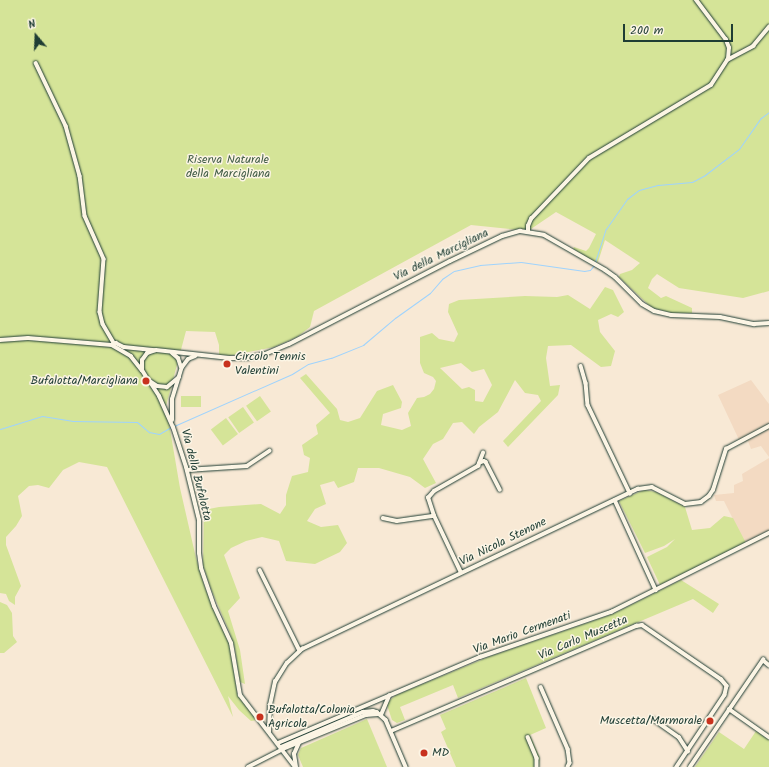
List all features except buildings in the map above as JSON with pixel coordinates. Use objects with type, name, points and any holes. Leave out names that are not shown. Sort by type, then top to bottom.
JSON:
[{"type":"street","points":[[528,231],[528,226],[531,219],[589,158],[707,88],[727,60],[729,48],[726,40],[696,0]]},
{"type":"street","points":[[727,60],[753,46],[769,27]]},
{"type":"street","points":[[36,62],[66,126],[80,176],[85,216],[104,259],[100,312],[102,324],[113,344]]},
{"type":"street","name":"Via della Marcigliana","points":[[0,340],[28,338],[113,344],[124,347],[200,356],[239,358],[259,356],[270,352],[502,236],[515,232],[528,231],[544,235],[615,276],[642,304],[654,311],[671,315],[720,317],[754,324],[769,323]]},
{"type":"street","name":"Via della Marcigliana","points":[[113,344],[131,356],[142,370]]},
{"type":"street","points":[[156,350],[149,352],[143,357],[142,370],[148,380],[156,386],[164,388],[179,377]]},
{"type":"street","points":[[168,352],[178,358],[181,371]]},
{"type":"street","points":[[181,371],[188,359],[200,356]]},
{"type":"street","points":[[581,366],[586,383],[588,405],[630,493]]},
{"type":"street","name":"Via della Bufalotta","points":[[173,426],[172,405],[181,371]]},
{"type":"street","name":"Via della Bufalotta","points":[[148,380],[159,396],[173,426],[187,470],[199,522],[199,553],[201,568],[214,606],[231,643],[239,692],[245,704],[296,767]]},
{"type":"street","name":"Via Nicola Stenone","points":[[269,732],[270,705],[275,682],[285,665],[300,651],[641,488],[650,487],[681,503],[690,504],[701,502],[710,496],[713,490],[726,449],[769,426]]},
{"type":"street","points":[[187,470],[247,466],[269,451]]},
{"type":"street","points":[[461,573],[428,501],[430,494],[477,467],[483,453]]},
{"type":"street","points":[[479,463],[484,461],[486,462],[500,490]]},
{"type":"street","points":[[614,500],[656,590]]},
{"type":"street","points":[[383,518],[397,521],[434,516]]},
{"type":"street","name":"Via Mario Cermenati","points":[[278,743],[480,657],[611,612],[769,533]]},
{"type":"street","points":[[260,570],[300,651]]},
{"type":"street","name":"Via Carlo Muscetta","points":[[391,731],[636,626],[642,625],[725,682],[727,690],[677,767]]},
{"type":"street","points":[[690,767],[762,660],[769,665]]},
{"type":"street","points":[[541,687],[568,749],[570,763],[568,767]]},
{"type":"street","points":[[381,715],[383,707],[390,695]]},
{"type":"street","points":[[377,700],[383,707]]},
{"type":"street","points":[[282,748],[300,743],[366,711],[371,703]]},
{"type":"street","points":[[729,709],[769,737]]},
{"type":"street","points":[[366,711],[377,712],[381,715],[391,731],[406,767]]},
{"type":"street","points":[[248,767],[282,748],[340,724],[371,714],[381,715]]},
{"type":"street","points":[[652,719],[679,737],[688,751]]},
{"type":"street","points":[[528,737],[537,758],[537,767]]},
{"type":"street","points":[[296,767],[294,754],[300,743]]},
{"type":"shaded area","points":[[751,380],[769,404],[769,457],[761,446],[751,449],[748,441],[741,444],[718,395]]},
{"type":"shaded area","points":[[769,458],[769,536],[747,547],[724,501],[716,501],[714,495],[734,493],[734,485],[743,481],[742,474]]},
{"type":"green space","name":"Riserva Naturale della Marcigliana","points":[[0,0],[769,0],[769,291],[743,298],[679,288],[657,274],[652,279],[648,288],[661,298],[666,296],[692,308],[692,313],[672,313],[652,308],[619,277],[620,274],[632,270],[640,263],[605,240],[598,262],[593,261],[573,249],[574,247],[586,251],[596,234],[556,212],[528,231],[471,225],[314,311],[310,327],[297,337],[274,347],[228,356],[219,355],[219,345],[215,332],[186,331],[166,406],[180,488],[196,558],[205,588],[230,643],[237,693],[257,720],[251,721],[239,710],[228,696],[233,717],[107,467],[79,462],[63,470],[49,488],[38,485],[29,486],[18,496],[22,516],[16,526],[6,537],[6,545],[21,586],[15,597],[15,605],[9,601],[6,594],[0,593]]},
{"type":"green space","points":[[605,287],[613,290],[624,312],[618,317],[611,314],[598,320],[600,332],[615,351],[611,366],[601,367],[571,345],[548,346],[546,358],[550,386],[560,385],[558,395],[508,447],[503,441],[541,401],[538,395],[525,393],[515,380],[498,412],[479,427],[474,434],[462,422],[453,423],[443,439],[433,444],[423,459],[436,483],[425,488],[410,477],[379,468],[358,468],[354,482],[338,488],[334,481],[320,485],[326,504],[315,509],[307,521],[321,527],[338,525],[347,543],[340,552],[315,564],[286,561],[279,541],[262,537],[246,541],[231,548],[224,555],[240,598],[228,611],[240,650],[245,684],[240,682],[235,649],[230,633],[211,589],[203,565],[204,510],[219,507],[261,504],[280,514],[286,505],[286,495],[292,476],[308,472],[310,458],[304,455],[302,445],[318,434],[316,425],[330,413],[300,378],[306,374],[337,409],[340,420],[348,422],[360,418],[377,391],[393,385],[402,402],[401,408],[383,414],[381,425],[402,430],[411,426],[408,413],[417,398],[430,394],[434,389],[436,381],[433,377],[424,373],[420,363],[420,337],[432,333],[439,339],[454,342],[458,334],[448,312],[449,304],[459,300],[525,296],[557,297],[568,295],[590,309]],"holes":[[[461,363],[472,372],[484,369],[492,385],[483,402],[475,401],[475,390],[469,387],[462,389],[440,368]]]},
{"type":"green space","points":[[181,396],[201,396],[201,407],[181,407]]},
{"type":"green space","points":[[260,396],[271,412],[257,421],[246,406]]},
{"type":"green space","points":[[243,407],[254,423],[239,433],[228,417]]},
{"type":"green space","points":[[226,418],[238,434],[223,445],[211,429]]},
{"type":"green space","points":[[644,490],[656,492],[685,507],[692,530],[710,528],[724,516],[733,518],[746,543],[660,585],[647,557],[667,547],[675,539],[664,546],[645,553],[619,501]]},
{"type":"green space","points":[[681,580],[719,604],[713,613],[693,599],[458,698],[453,685],[400,707],[405,720],[397,723],[392,720],[387,705],[396,695],[491,656],[613,614]]},
{"type":"green space","points":[[0,602],[7,605],[12,613],[13,636],[17,642],[4,653],[0,653]]},
{"type":"green space","points":[[526,678],[546,728],[530,735],[540,758],[539,767],[456,767],[441,732],[446,729],[440,715]]},
{"type":"green space","points":[[367,719],[387,767],[303,767],[298,755],[301,748]]},
{"type":"green space","points":[[756,731],[769,740],[769,767],[695,767],[719,732],[744,749]]},
{"type":"waterway","points":[[595,262],[606,229],[627,199],[639,190],[658,185],[692,182],[705,175],[739,149],[761,118],[769,112]]},
{"type":"waterway","points":[[174,426],[292,374],[308,364],[331,358],[363,345],[395,318],[430,293],[442,279],[454,271],[480,265],[521,262],[584,271],[590,270],[594,265]]},
{"type":"waterway","points":[[0,429],[42,416],[72,421],[137,422],[149,432],[159,434],[171,427]]},
{"type":"place","name":"Circolo Tennis Valentini","points":[[227,364]]},
{"type":"place","name":"Bufalotta/Marcigliana","points":[[146,381]]},
{"type":"place","name":"Bufalotta/Colonia Agricola","points":[[260,717]]},
{"type":"place","name":"Muscetta/Marmorale","points":[[710,721]]},
{"type":"place","name":"MD","points":[[424,753]]}]
